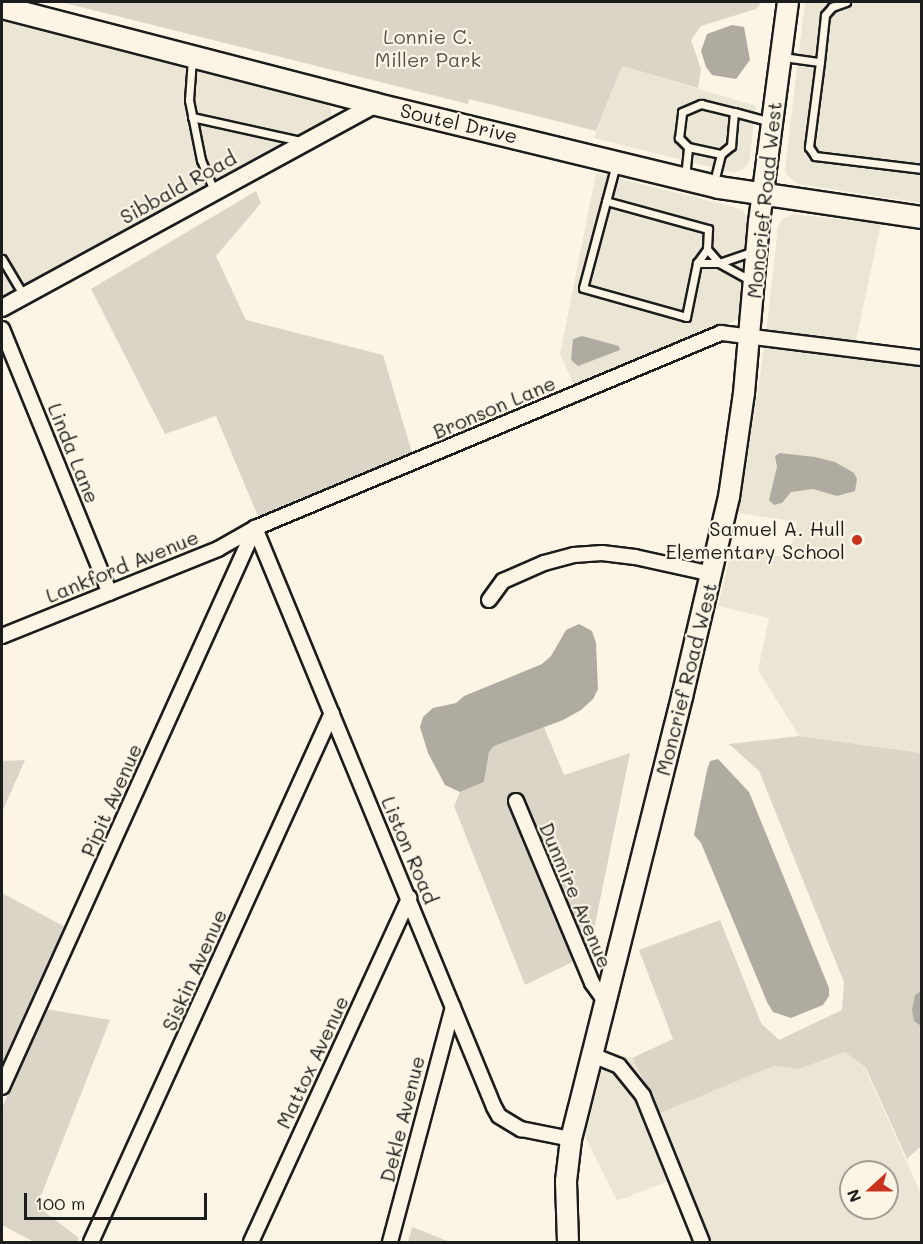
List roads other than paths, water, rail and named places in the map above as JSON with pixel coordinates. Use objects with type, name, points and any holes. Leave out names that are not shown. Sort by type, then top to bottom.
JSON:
[{"type":"main road","name":"Moncrief Road West","points":[[568,1242],[566,1182],[571,1139],[712,574],[729,497],[750,336],[763,195],[788,2]]},
{"type":"main road","name":"Soutel Drive","points":[[2,7],[376,104],[714,186],[921,217]]},
{"type":"street","name":"Sibbald Road","points":[[2,308],[376,104]]},
{"type":"street","name":"Linda Lane","points":[[2,329],[110,592]]},
{"type":"street","name":"Bronson Lane","points":[[255,528],[721,333],[921,358]]},
{"type":"street","name":"Lankford Avenue","points":[[2,636],[218,549],[255,528]]},
{"type":"street","name":"Liston Road","points":[[255,528],[499,1116],[521,1129],[571,1139]]},
{"type":"street","name":"Pipit Avenue","points":[[2,1087],[255,528]]},
{"type":"street","points":[[489,600],[503,581],[544,563],[574,555],[602,553],[635,557],[712,574]]},
{"type":"street","name":"Siskin Avenue","points":[[91,1242],[332,713]]},
{"type":"street","name":"Dunmire Avenue","points":[[516,801],[592,983],[605,1001]]},
{"type":"street","name":"Mattox Avenue","points":[[251,1242],[409,898]]},
{"type":"street","name":"Dekle Avenue","points":[[390,1242],[453,1007]]},
{"type":"street","points":[[592,1055],[619,1066],[643,1096],[702,1242]]},
{"type":"lane","points":[[846,2],[832,7],[825,15],[809,147],[815,156],[921,169]]},
{"type":"lane","points":[[192,56],[189,76],[192,117],[201,160],[214,191]]},
{"type":"lane","points":[[781,56],[820,62]]},
{"type":"lane","points":[[721,154],[688,147],[679,138],[682,112],[701,104],[772,122]]},
{"type":"lane","points":[[714,186],[721,154],[730,146],[734,112]]},
{"type":"lane","points":[[192,117],[305,142]]},
{"type":"lane","points":[[684,178],[688,147]]},
{"type":"lane","points":[[606,201],[708,229],[707,249],[697,263],[686,317],[583,288],[606,201],[617,162]]},
{"type":"lane","points":[[707,249],[718,263],[754,282]]},
{"type":"lane","points":[[697,263],[718,263],[757,250]]},
{"type":"lane","points":[[2,259],[24,296]]},
{"type":"place","name":"Samuel A. Hull Elementary School","points":[[857,540]]},
{"type":"park label","name":"Lonnie C. Miller Park","points":[[428,48]]}]
